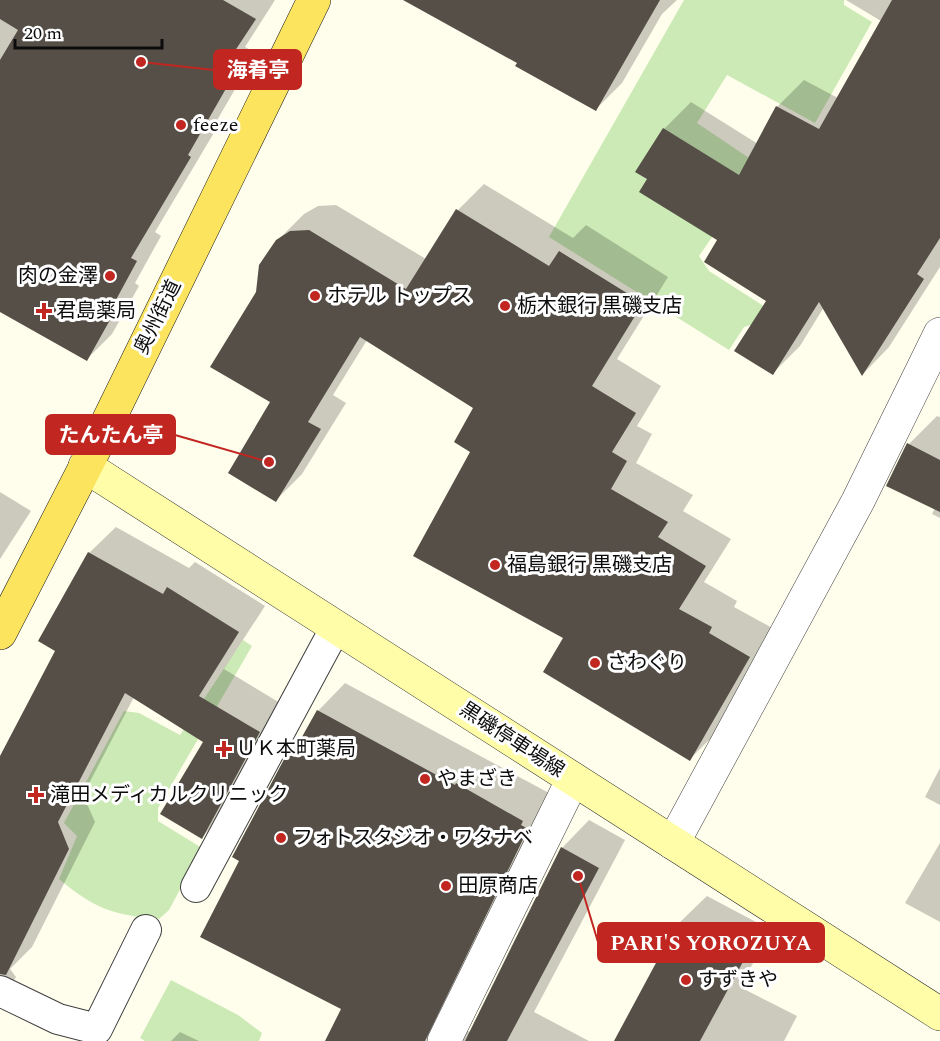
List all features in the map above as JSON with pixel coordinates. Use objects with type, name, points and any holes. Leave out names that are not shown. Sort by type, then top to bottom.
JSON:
[{"type":"main road","name":"奥州街道","points":[[0,633],[85,466],[314,0]]},
{"type":"main road","name":"黒磯停車場線","points":[[85,466],[940,1014]]},
{"type":"street","points":[[673,843],[858,501],[940,333]]},
{"type":"street","points":[[444,1041],[573,779]]},
{"type":"lane","points":[[196,887],[336,627]]},
{"type":"lane","points":[[0,991],[58,1019],[97,1029],[146,930]]},
{"type":"green space","points":[[684,0],[844,0],[844,5],[872,22],[815,123],[727,75],[697,123],[761,166],[699,256],[709,271],[779,316],[744,327],[729,350],[549,237]]},
{"type":"green space","points":[[243,640],[252,646],[158,808],[158,821],[202,848],[169,910],[159,919],[129,915],[94,904],[59,879],[77,836],[64,823],[124,711],[139,713],[180,735]]},
{"type":"green space","points":[[171,980],[238,1015],[262,1033],[259,1041],[145,1041],[140,1038]]},
{"type":"building","points":[[0,0],[223,0],[256,19],[221,72],[232,78],[188,155],[191,157],[131,258],[137,261],[111,309],[115,311],[87,361],[0,312],[0,60],[18,30],[0,19]]},
{"type":"building","points":[[403,0],[660,0],[596,111],[515,66],[517,63]]},
{"type":"building","points":[[892,0],[940,0],[940,238],[917,274],[924,279],[862,376],[819,302],[773,375],[734,351],[766,301],[704,262],[717,240],[639,192],[647,179],[635,172],[663,128],[739,175],[776,106],[819,129]]},
{"type":"building","points":[[456,209],[549,266],[559,251],[643,303],[592,386],[636,413],[612,452],[627,461],[611,489],[668,522],[658,537],[706,566],[679,609],[712,627],[709,633],[750,657],[690,761],[543,672],[563,638],[413,556],[470,452],[454,442],[473,408],[360,337],[308,422],[321,429],[276,502],[228,473],[270,402],[210,367],[256,292],[259,265],[276,240],[290,231],[309,230],[406,289]]},
{"type":"building","points":[[907,443],[940,460],[940,512],[886,486]]},
{"type":"building","points":[[88,552],[163,594],[167,587],[239,632],[199,696],[260,732],[202,839],[160,814],[203,742],[125,693],[58,822],[69,849],[6,975],[0,974],[0,756],[55,651],[38,641]]},
{"type":"building","points":[[317,710],[455,785],[456,783],[523,821],[521,825],[528,829],[425,1041],[325,1041],[341,1009],[200,937],[239,861],[232,857],[289,750],[293,753]]},
{"type":"building","points":[[561,847],[599,868],[507,1041],[465,1041]]},
{"type":"building","points":[[678,922],[745,958],[700,1041],[614,1041]]},
{"type":"place","name":"海肴亭","points":[[141,62]]},
{"type":"place","name":"feeze","points":[[181,125]]},
{"type":"place","name":"肉の金澤","points":[[110,276]]},
{"type":"place","name":"ホテル トップス","points":[[315,296]]},
{"type":"place","name":"栃木銀行 黒磯支店","points":[[505,306]]},
{"type":"place","name":"君島薬局","points":[[44,311]]},
{"type":"place","name":"たんたん亭","points":[[269,462]]},
{"type":"place","name":"福島銀行 黒磯支店","points":[[495,565]]},
{"type":"place","name":"さわぐり","points":[[595,663]]},
{"type":"place","name":"ＵＫ本町薬局","points":[[224,749]]},
{"type":"place","name":"やまざき","points":[[425,779]]},
{"type":"place","name":"滝田メディカルクリニック","points":[[36,795]]},
{"type":"place","name":"フォトスタジオ・ワタナベ","points":[[281,838]]},
{"type":"place","name":"PARI'S YOROZUYA","points":[[578,876]]},
{"type":"place","name":"田原商店","points":[[446,886]]},
{"type":"place","name":"すずきや","points":[[686,980]]}]
